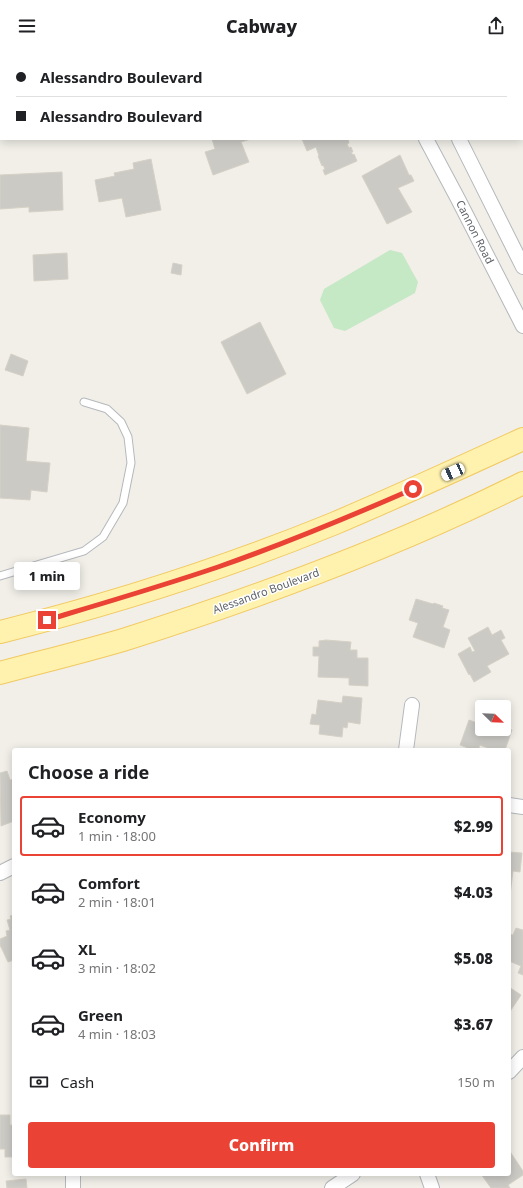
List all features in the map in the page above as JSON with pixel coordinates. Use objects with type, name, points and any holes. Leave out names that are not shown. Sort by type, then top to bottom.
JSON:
[{"type":"main road","points":[[0,632],[116,600],[225,564],[340,521],[446,475],[523,439]]},
{"type":"main road","name":"Alessandro Boulevard","points":[[0,674],[121,640],[226,606],[369,553],[523,483]]},
{"type":"street","name":"Cannon Road","points":[[427,140],[523,326]]},
{"type":"street","points":[[460,140],[523,267]]},
{"type":"street","points":[[406,748],[412,705]]},
{"type":"street","points":[[511,805],[523,807]]},
{"type":"street","points":[[0,873],[12,867]]},
{"type":"street","points":[[511,1070],[523,1057]]},
{"type":"street","points":[[73,1176],[73,1188]]},
{"type":"street","points":[[332,1188],[350,1176]]},
{"type":"street","points":[[428,1176],[432,1188]]},
{"type":"lane","points":[[0,576],[84,551],[103,537],[123,504],[131,463],[128,437],[121,422],[106,408],[84,402]]},
{"type":"green space","points":[[390,250],[402,253],[418,282],[415,293],[345,331],[334,328],[320,300],[324,289]]},
{"type":"building","points":[[212,140],[248,140],[241,142],[249,162],[213,175],[205,152],[215,149]]},
{"type":"building","points":[[302,140],[348,140],[349,143],[347,144],[349,148],[351,147],[353,152],[351,152],[353,155],[354,154],[357,161],[325,175],[323,170],[325,169],[323,165],[322,166],[316,147],[307,151]]},
{"type":"building","points":[[400,155],[409,175],[411,175],[414,181],[398,188],[412,212],[387,224],[362,176]]},
{"type":"building","points":[[151,159],[161,210],[126,217],[122,198],[99,202],[95,180],[115,176],[114,173],[134,169],[133,163]]},
{"type":"building","points":[[62,172],[63,210],[29,212],[29,207],[0,209],[0,175]]},
{"type":"building","points":[[67,253],[68,279],[34,281],[33,255]]},
{"type":"building","points":[[173,263],[182,265],[181,275],[171,273]]},
{"type":"building","points":[[260,322],[286,374],[247,394],[221,342]]},
{"type":"building","points":[[11,354],[28,361],[23,376],[5,370]]},
{"type":"building","points":[[0,425],[29,428],[26,461],[50,463],[47,492],[31,490],[30,500],[0,498]]},
{"type":"building","points":[[416,599],[443,606],[442,608],[449,610],[443,627],[450,630],[444,648],[413,637],[418,623],[409,620]]},
{"type":"building","points":[[488,627],[492,635],[501,630],[505,638],[501,640],[509,654],[487,666],[491,672],[474,682],[458,654],[470,647],[472,652],[475,651],[468,638]]},
{"type":"building","points":[[326,640],[351,642],[350,650],[357,650],[357,658],[368,658],[368,686],[349,685],[349,678],[318,677],[319,656],[313,656],[313,647],[319,647],[319,641]]},
{"type":"building","points":[[343,696],[362,698],[360,724],[348,722],[347,728],[343,727],[342,737],[319,734],[320,725],[310,724],[312,714],[316,715],[318,700],[342,703]]},
{"type":"building","points":[[469,720],[475,722],[475,736],[510,736],[506,748],[488,748],[480,745],[479,748],[468,748],[460,745]]},
{"type":"building","points":[[7,771],[10,780],[12,780],[12,822],[1,826],[0,773]]},
{"type":"building","points":[[511,852],[522,853],[520,872],[513,871],[511,887]]},
{"type":"building","points":[[10,916],[12,916],[12,961],[8,962],[0,945],[0,939],[7,936],[6,931],[10,930],[7,920],[11,919]]},
{"type":"building","points":[[516,928],[523,930],[523,975],[518,973],[521,966],[511,962],[511,934],[513,935]]},
{"type":"building","points":[[511,988],[521,995],[511,1010]]},
{"type":"building","points":[[0,1115],[10,1115],[10,1125],[12,1125],[12,1157],[5,1157],[5,1149],[0,1149]]},
{"type":"building","points":[[511,1153],[523,1171],[523,1175],[508,1185],[510,1188],[491,1188],[482,1176],[511,1176]]},
{"type":"building","points":[[26,1179],[27,1188],[7,1188],[6,1181]]},
{"type":"route","points":[[47,620],[116,600],[218,567],[332,524],[413,489]]}]
